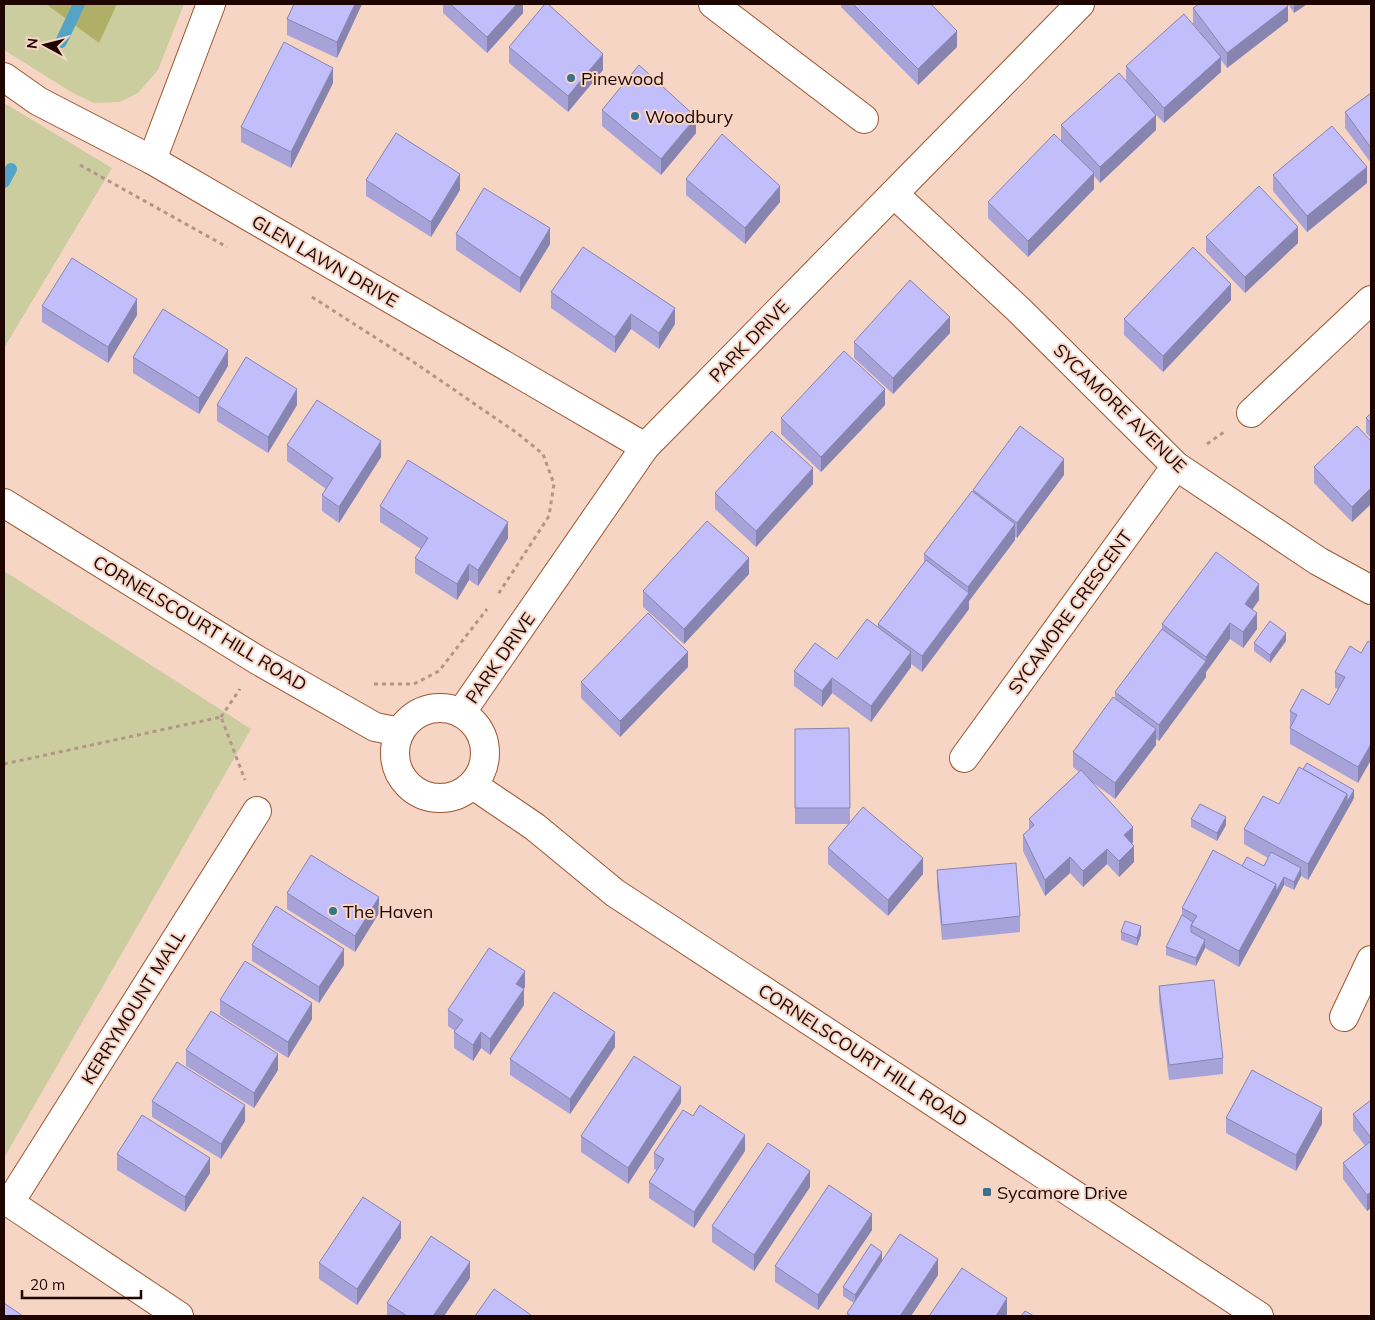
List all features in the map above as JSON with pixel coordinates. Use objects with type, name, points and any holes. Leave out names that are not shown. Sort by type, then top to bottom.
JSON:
[{"type":"street","points":[[152,160],[210,4]]},
{"type":"street","points":[[714,4],[864,119]]},
{"type":"street","name":"PARK DRIVE","points":[[462,714],[645,447],[1080,4]]},
{"type":"street","name":"GLEN LAWN DRIVE","points":[[4,76],[38,101],[152,160],[645,447]]},
{"type":"street","name":"SYCAMORE AVENUE","points":[[894,194],[1019,310],[1176,466],[1318,561],[1371,590]]},
{"type":"street","points":[[1251,413],[1371,300]]},
{"type":"street","name":"SYCAMORE CRESCENT","points":[[964,758],[1176,466]]},
{"type":"street","name":"CORNELSCOURT HILL ROAD","points":[[4,503],[259,661],[375,727],[400,732]]},
{"type":"street","points":[[434,708],[448,709],[462,714],[472,722],[480,733],[485,746],[485,760],[481,774],[473,785],[461,793],[448,798],[434,798],[420,794],[408,785],[400,774],[395,746],[400,732],[408,721],[420,713],[434,708]]},
{"type":"street","name":"CORNELSCOURT HILL ROAD","points":[[473,785],[535,827],[616,893],[1260,1316]]},
{"type":"street","name":"KERRYMOUNT MALL","points":[[7,1200],[257,811]]},
{"type":"street","points":[[1344,1017],[1371,960]]},
{"type":"street","points":[[7,1200],[179,1316]]},
{"type":"path","points":[[77,163],[231,249]]},
{"type":"path","points":[[308,294],[415,363],[517,433],[543,454],[554,484],[549,516],[495,599]]},
{"type":"path","points":[[1176,466],[1251,413]]},
{"type":"path","points":[[368,682],[377,685],[414,684],[439,671],[489,607]]},
{"type":"path","points":[[4,764],[221,717],[259,661]]},
{"type":"path","points":[[221,717],[257,811]]},
{"type":"green space","points":[[4,4],[184,4],[158,70],[138,93],[120,102],[94,103],[73,93],[4,50]]},
{"type":"green space","points":[[4,103],[112,168],[4,348]]},
{"type":"green space","points":[[4,571],[251,729],[4,1158]]},
{"type":"shaded area","points":[[46,4],[117,4],[99,43]]},
{"type":"building","points":[[294,4],[355,4],[337,42],[287,19]]},
{"type":"building","points":[[450,4],[517,4],[487,37]]},
{"type":"building","points":[[545,4],[548,4],[603,54],[568,96],[509,47]]},
{"type":"building","points":[[853,4],[931,4],[957,31],[918,69]]},
{"type":"building","points":[[1199,4],[1287,4],[1288,6],[1227,53],[1193,8]]},
{"type":"building","points":[[1184,14],[1221,57],[1164,108],[1126,66]]},
{"type":"building","points":[[284,42],[333,68],[291,152],[241,127]]},
{"type":"building","points":[[639,65],[696,117],[661,159],[602,110]]},
{"type":"building","points":[[1119,73],[1156,115],[1100,167],[1061,125]]},
{"type":"building","points":[[1371,93],[1371,148],[1345,112]]},
{"type":"building","points":[[1332,126],[1367,167],[1307,216],[1273,175]]},
{"type":"building","points":[[396,133],[460,174],[431,222],[366,180]]},
{"type":"building","points":[[722,134],[780,186],[745,228],[686,179]]},
{"type":"building","points":[[1054,134],[1094,173],[1028,241],[988,202]]},
{"type":"building","points":[[1259,186],[1298,227],[1245,277],[1206,237]]},
{"type":"building","points":[[484,188],[550,228],[520,278],[456,234]]},
{"type":"building","points":[[583,247],[675,308],[659,333],[631,314],[615,337],[551,292]]},
{"type":"building","points":[[1193,247],[1231,284],[1163,356],[1124,319]]},
{"type":"building","points":[[72,258],[137,299],[108,347],[42,306]]},
{"type":"building","points":[[910,280],[950,317],[893,378],[854,342]]},
{"type":"building","points":[[163,309],[228,350],[199,398],[133,357]]},
{"type":"building","points":[[844,351],[885,389],[821,457],[781,418]]},
{"type":"building","points":[[246,357],[297,389],[268,437],[217,405]]},
{"type":"building","points":[[317,400],[381,441],[339,507],[322,495],[333,478],[287,445]]},
{"type":"building","points":[[1371,413],[1371,423],[1366,418]]},
{"type":"building","points":[[1020,426],[1064,459],[1017,523],[973,490]]},
{"type":"building","points":[[1357,426],[1371,441],[1371,488],[1352,507],[1314,467]]},
{"type":"building","points":[[772,431],[813,468],[756,531],[715,493]]},
{"type":"building","points":[[408,460],[508,522],[478,570],[469,564],[457,584],[415,558],[428,538],[380,506]]},
{"type":"building","points":[[972,491],[1015,524],[968,587],[924,554]]},
{"type":"building","points":[[707,521],[749,558],[684,629],[643,591]]},
{"type":"building","points":[[1216,552],[1259,584],[1245,604],[1257,613],[1243,632],[1230,623],[1206,657],[1162,624]]},
{"type":"building","points":[[926,560],[969,593],[922,656],[878,624]]},
{"type":"building","points":[[648,613],[688,652],[620,721],[581,682]]},
{"type":"building","points":[[867,619],[911,652],[871,706],[832,678],[822,691],[794,671],[815,643],[837,659]]},
{"type":"building","points":[[1270,621],[1286,633],[1270,655],[1254,643]]},
{"type":"building","points":[[1162,629],[1206,661],[1159,725],[1115,692]]},
{"type":"building","points":[[1368,641],[1371,643],[1371,744],[1358,767],[1290,728],[1297,715],[1290,711],[1302,689],[1329,705],[1345,677],[1335,672],[1350,646],[1361,653]]},
{"type":"building","points":[[1113,697],[1156,729],[1115,783],[1073,752]]},
{"type":"building","points":[[849,728],[850,808],[795,808],[795,729]]},
{"type":"building","points":[[1307,763],[1354,790],[1347,802],[1347,794],[1303,769]]},
{"type":"building","points":[[1299,767],[1347,794],[1308,864],[1244,829],[1263,796],[1279,804]]},
{"type":"building","points":[[1081,770],[1133,827],[1124,835],[1134,846],[1119,861],[1107,849],[1083,871],[1070,857],[1045,880],[1023,835],[1034,825],[1029,819]]},
{"type":"building","points":[[1200,804],[1226,817],[1217,833],[1191,819]]},
{"type":"building","points":[[863,807],[923,858],[888,900],[828,848]]},
{"type":"building","points":[[1213,850],[1276,884],[1239,951],[1191,925],[1197,916],[1182,908]]},
{"type":"building","points":[[1271,852],[1301,868],[1294,882],[1284,877],[1276,892],[1276,884],[1242,866],[1247,857],[1264,866]]},
{"type":"building","name":"The Haven","points":[[311,855],[379,897],[355,936],[287,893]]},
{"type":"building","points":[[1016,863],[1020,916],[942,925],[937,870]]},
{"type":"building","points":[[276,906],[344,949],[319,987],[252,945]]},
{"type":"building","points":[[1182,915],[1193,922],[1191,932],[1205,940],[1196,958],[1166,947]]},
{"type":"building","points":[[1125,921],[1141,926],[1137,938],[1121,932]]},
{"type":"building","points":[[489,948],[525,971],[516,984],[524,989],[490,1039],[481,1032],[473,1045],[454,1032],[463,1020],[448,1010]]},
{"type":"building","points":[[245,961],[312,1003],[288,1042],[220,1000]]},
{"type":"building","points":[[1214,980],[1223,1058],[1169,1065],[1159,986]]},
{"type":"building","points":[[554,992],[615,1032],[570,1099],[510,1059]]},
{"type":"building","points":[[211,1011],[278,1054],[254,1093],[186,1050]]},
{"type":"building","points":[[634,1056],[681,1087],[628,1168],[581,1136]]},
{"type":"building","points":[[177,1062],[245,1105],[221,1144],[152,1101]]},
{"type":"building","points":[[1252,1070],[1322,1108],[1296,1155],[1226,1118]]},
{"type":"building","points":[[1371,1100],[1371,1138],[1353,1114]]},
{"type":"building","points":[[700,1105],[745,1135],[694,1212],[649,1182],[664,1159],[654,1153],[683,1110],[693,1116]]},
{"type":"building","points":[[142,1115],[210,1158],[185,1197],[117,1154]]},
{"type":"building","points":[[1371,1141],[1371,1192],[1367,1195],[1343,1163]]},
{"type":"building","points":[[768,1143],[810,1171],[754,1255],[712,1226]]},
{"type":"building","points":[[829,1185],[872,1214],[818,1295],[775,1266]]},
{"type":"building","points":[[363,1197],[401,1222],[357,1289],[319,1263]]},
{"type":"building","points":[[900,1234],[938,1259],[900,1316],[851,1316],[847,1313]]},
{"type":"building","points":[[431,1236],[470,1262],[433,1316],[407,1316],[387,1303]]},
{"type":"building","points":[[871,1244],[882,1252],[855,1295],[843,1287]]},
{"type":"building","points":[[962,1268],[1007,1298],[996,1316],[929,1316]]},
{"type":"building","points":[[494,1289],[531,1315],[475,1316]]},
{"type":"building","points":[[4,1303],[23,1316],[4,1316]]},
{"type":"building","points":[[1025,1311],[1034,1316],[1021,1316]]},
{"type":"waterway","points":[[61,42],[79,4]]},
{"type":"waterway","points":[[4,182],[11,169]]},
{"type":"place","name":"Pinewood","points":[[571,78]]},
{"type":"place","name":"Woodbury","points":[[635,116]]},
{"type":"place","name":"The Haven","points":[[333,911]]},
{"type":"place","name":"Sycamore Drive","points":[[987,1192]]}]
